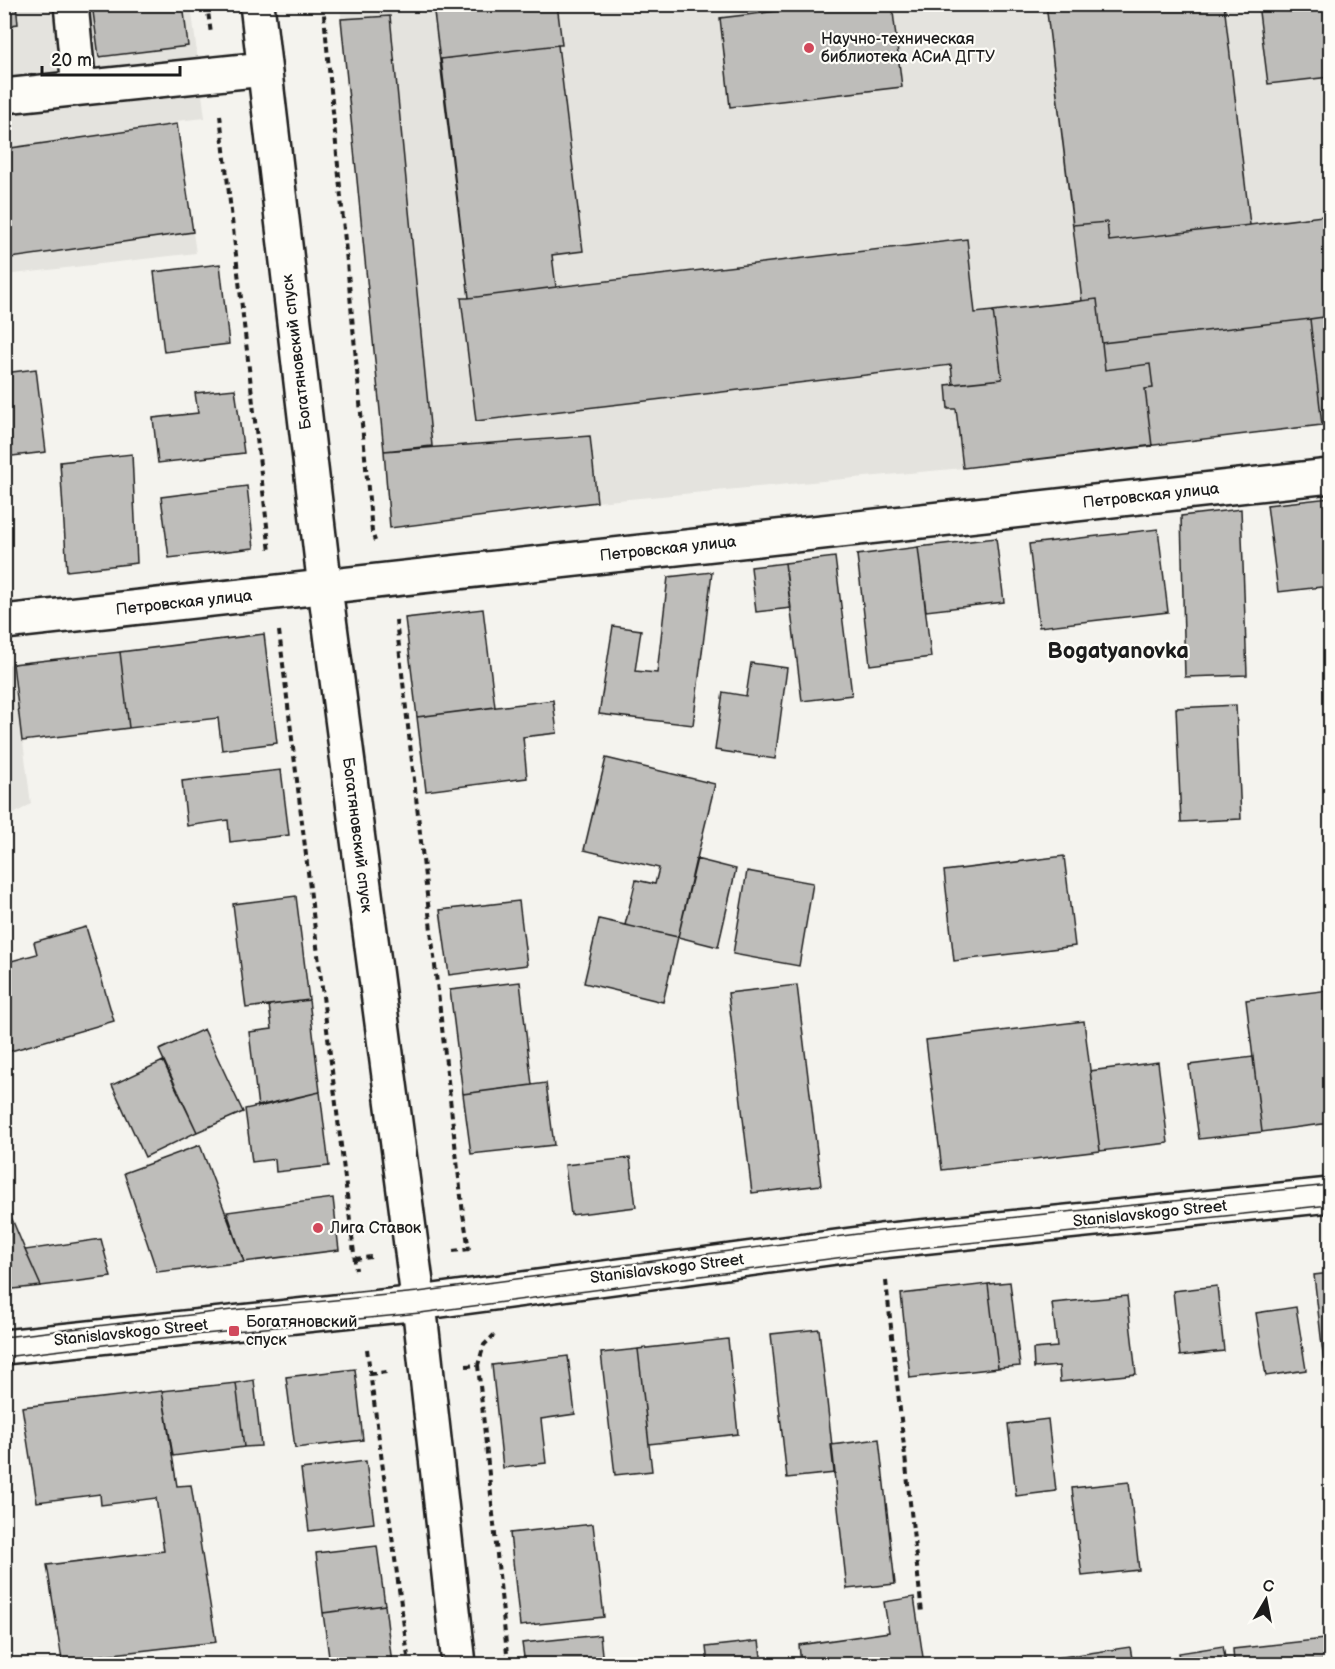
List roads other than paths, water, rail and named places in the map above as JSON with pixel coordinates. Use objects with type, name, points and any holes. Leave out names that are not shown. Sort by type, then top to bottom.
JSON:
[{"type":"street","points":[[71,4],[79,87]]},
{"type":"street","name":"Богатяновский спуск","points":[[257,4],[324,588],[419,1303],[459,1665]]},
{"type":"street","points":[[4,96],[264,69]]},
{"type":"street","name":"Петровская улица","points":[[4,622],[1330,476]]},
{"type":"street","name":"Stanislavskogo Street","points":[[4,1347],[419,1303],[881,1241],[1330,1195]]},
{"type":"tram line","points":[[4,1337],[232,1310],[418,1292],[880,1231],[1330,1185]]},
{"type":"tram line","points":[[4,1357],[153,1339],[420,1313],[882,1252],[1330,1205]]},
{"type":"place","name":"Научно-техническая библиотека АСиА ДГТУ","points":[[809,48]]},
{"type":"place","name":"Лига Ставок","points":[[318,1228]]},
{"type":"place","name":"Богатяновский спуск","points":[[234,1331]]},
{"type":"district","name":"Bogatyanovka","points":[[1118,651]]}]
